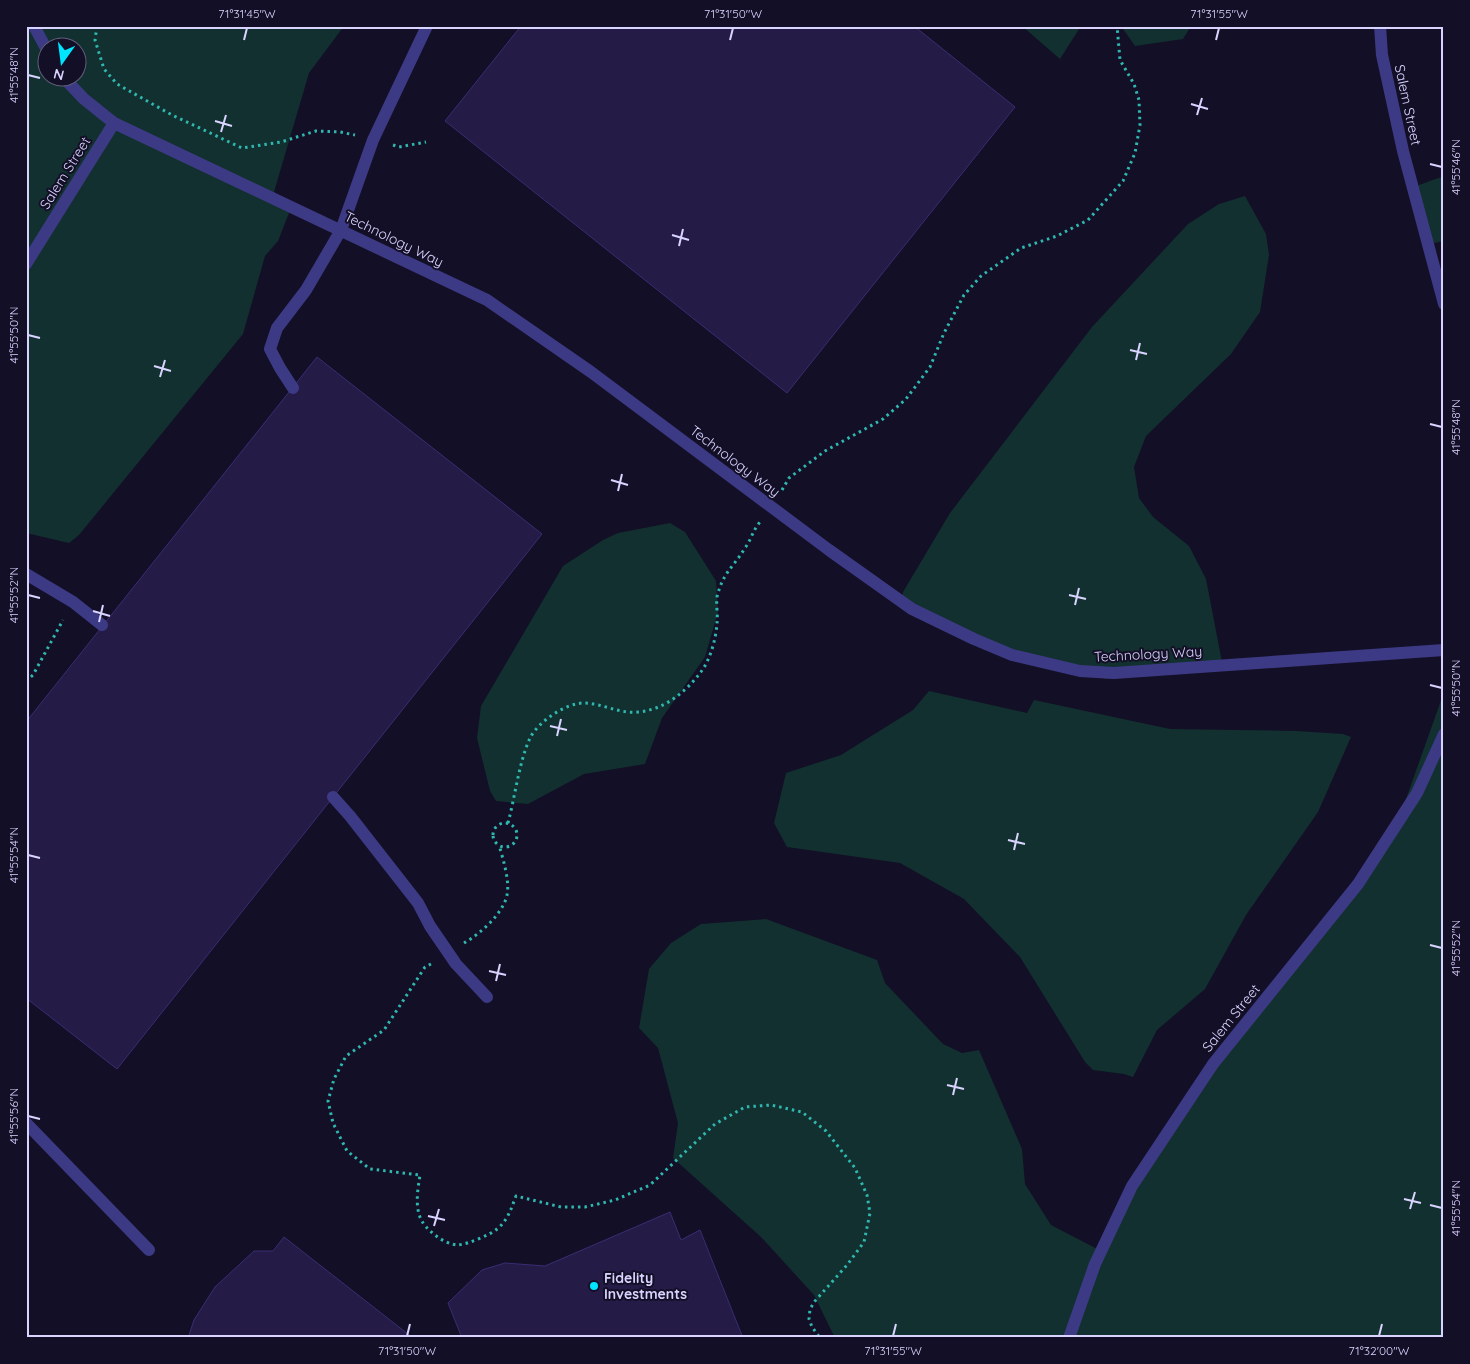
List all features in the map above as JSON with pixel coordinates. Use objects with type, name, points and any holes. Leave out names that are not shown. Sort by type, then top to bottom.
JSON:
[{"type":"street","points":[[34,26],[40,38]]},
{"type":"street","points":[[293,388],[270,349],[277,328],[306,290],[341,230],[373,140],[427,26]]},
{"type":"street","name":"Salem Street","points":[[1380,26],[1382,54],[1403,151],[1444,304]]},
{"type":"street","name":"Technology Way","points":[[74,88],[114,123],[487,300],[591,372],[771,507],[912,609],[1012,655],[1080,671],[1114,674],[1444,650]]},
{"type":"street","name":"Salem Street","points":[[26,264],[114,123]]},
{"type":"street","points":[[26,574],[73,602],[102,625]]},
{"type":"street","name":"Salem Street","points":[[1069,1338],[1095,1264],[1132,1186],[1213,1064],[1358,884],[1417,793],[1444,734]]},
{"type":"street","points":[[333,797],[418,903],[430,926],[456,964],[487,998]]},
{"type":"street","points":[[26,1123],[149,1250]]},
{"type":"path","points":[[97,26],[95,40],[104,69],[117,84],[172,114],[242,148],[281,142],[316,130],[340,132],[399,147],[426,142]]},
{"type":"path","points":[[508,823],[521,766],[530,738],[541,722],[564,708],[585,703],[615,710],[637,712],[660,707],[681,693],[701,672],[714,644],[717,623],[717,599],[723,577],[744,550],[754,530],[790,478],[825,451],[883,418],[906,400],[930,367],[944,333],[964,295],[981,276],[1021,248],[1057,236],[1088,220],[1123,181],[1135,152],[1140,125],[1139,100],[1134,84],[1120,60],[1117,26]]},
{"type":"path","points":[[26,681],[33,675],[73,602]]},
{"type":"path","points":[[508,823],[515,827],[518,834],[515,843],[508,847],[500,845],[494,839],[494,831],[499,824],[508,823]]},
{"type":"path","points":[[500,845],[506,872],[507,895],[498,915],[475,936],[425,968],[384,1030],[346,1056],[334,1079],[328,1101],[333,1123],[347,1151],[370,1169],[420,1175],[417,1198],[420,1218],[436,1237],[458,1245],[478,1239],[496,1230],[509,1215],[516,1196],[561,1207],[585,1207],[615,1200],[650,1185],[715,1124],[745,1107],[771,1105],[802,1112],[826,1131],[855,1168],[867,1195],[870,1213],[864,1242],[810,1309],[809,1319],[820,1338]]},
{"type":"green space","points":[[26,26],[344,26],[309,73],[274,192],[291,208],[278,241],[265,256],[243,334],[79,535],[69,543],[26,533]]},
{"type":"green space","points":[[1022,26],[1081,26],[1060,59]]},
{"type":"green space","points":[[1121,26],[1191,26],[1183,39],[1135,46]]},
{"type":"green space","points":[[1444,176],[1444,241],[1429,244],[1412,190],[1419,185]]},
{"type":"green space","points":[[1245,196],[1266,234],[1269,255],[1260,312],[1231,354],[1146,436],[1134,467],[1139,498],[1153,517],[1189,546],[1206,579],[1222,662],[1106,679],[966,641],[902,600],[903,592],[950,513],[1092,327],[1188,224],[1219,204]]},
{"type":"green space","points":[[670,523],[685,532],[716,581],[718,612],[705,657],[662,718],[645,764],[584,774],[528,804],[496,801],[490,791],[477,738],[481,706],[563,566],[603,540],[618,533]]},
{"type":"green space","points":[[929,691],[1027,713],[1034,700],[1170,729],[1296,731],[1343,734],[1351,737],[1318,812],[1246,915],[1205,989],[1157,1030],[1133,1077],[1093,1070],[1085,1062],[1020,957],[964,899],[900,863],[787,847],[774,823],[786,773],[841,755],[913,710]]},
{"type":"green space","points":[[1444,692],[1444,1338],[835,1338],[814,1295],[761,1237],[673,1158],[678,1123],[658,1048],[639,1028],[649,969],[671,943],[701,924],[766,919],[877,960],[885,983],[943,1044],[962,1053],[979,1050],[1022,1149],[1025,1184],[1051,1225],[1103,1252],[1172,1119],[1395,830]]},
{"type":"building","points":[[521,26],[914,26],[1015,107],[787,393],[445,121]]},
{"type":"building","points":[[317,357],[542,534],[117,1069],[26,998],[26,722]]},
{"type":"building","name":"Fidelity Investments","points":[[670,1212],[681,1240],[700,1230],[743,1338],[462,1338],[448,1303],[482,1270],[505,1263],[545,1266]]},
{"type":"building","points":[[284,1237],[413,1338],[188,1338],[194,1320],[215,1287],[254,1251],[273,1251]]},
{"type":"place","name":"Fidelity Investments","points":[[594,1286]]}]
